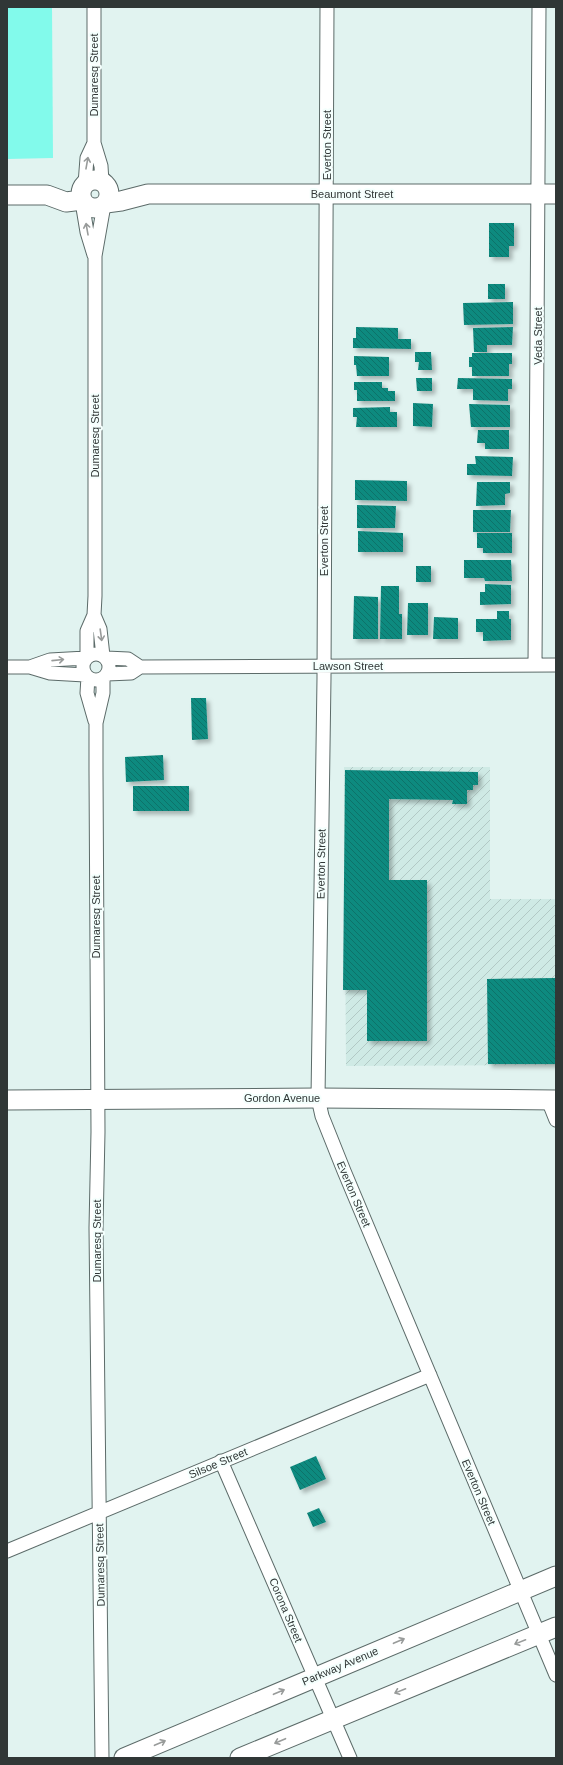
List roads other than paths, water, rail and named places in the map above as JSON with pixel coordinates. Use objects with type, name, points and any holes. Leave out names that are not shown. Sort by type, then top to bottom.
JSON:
[{"type":"main road","name":"Beaumont Street","points":[[7,195],[47,195],[57,189],[94,193],[130,188],[148,194],[547,194]]},
{"type":"main road","name":"Gordon Avenue","points":[[7,1100],[318,1098],[552,1100]]},
{"type":"main road","name":"Parkway Avenue","points":[[124,1758],[556,1576]]},
{"type":"main road","points":[[240,1758],[556,1626]]},
{"type":"street","name":"Dumaresq Street","points":[[94,7],[94,143],[101,166],[94,193],[87,232],[95,256]]},
{"type":"street","name":"Everton Street","points":[[327,7],[323,666],[318,1098],[322,1116],[556,1674]]},
{"type":"street","name":"Veda Street","points":[[535,665],[547,194],[539,7]]},
{"type":"street","name":"Dumaresq Street","points":[[94,143],[87,158],[94,193],[95,256],[94,615],[100,629],[105,657]]},
{"type":"street","name":"Dumaresq Street","points":[[87,657],[87,630],[94,615]]},
{"type":"street","points":[[7,667],[30,666],[50,660],[87,657],[95,654],[105,657],[110,667],[105,676],[96,680],[86,676],[50,673],[30,666]]},
{"type":"street","points":[[86,676],[83,665],[87,657]]},
{"type":"street","name":"Lawson Street","points":[[105,657],[128,659],[140,667]]},
{"type":"street","name":"Lawson Street","points":[[105,676],[131,672],[140,667],[556,665]]},
{"type":"street","name":"Dumaresq Street","points":[[86,676],[87,693],[96,723]]},
{"type":"street","name":"Dumaresq Street","points":[[102,1758],[96,1228],[96,723],[103,693],[105,676]]},
{"type":"street","points":[[552,1100],[556,1120]]},
{"type":"street","name":"Silsoe Street","points":[[7,1551],[430,1375]]},
{"type":"street","name":"Corona Street","points":[[221,1461],[350,1758]]}]
